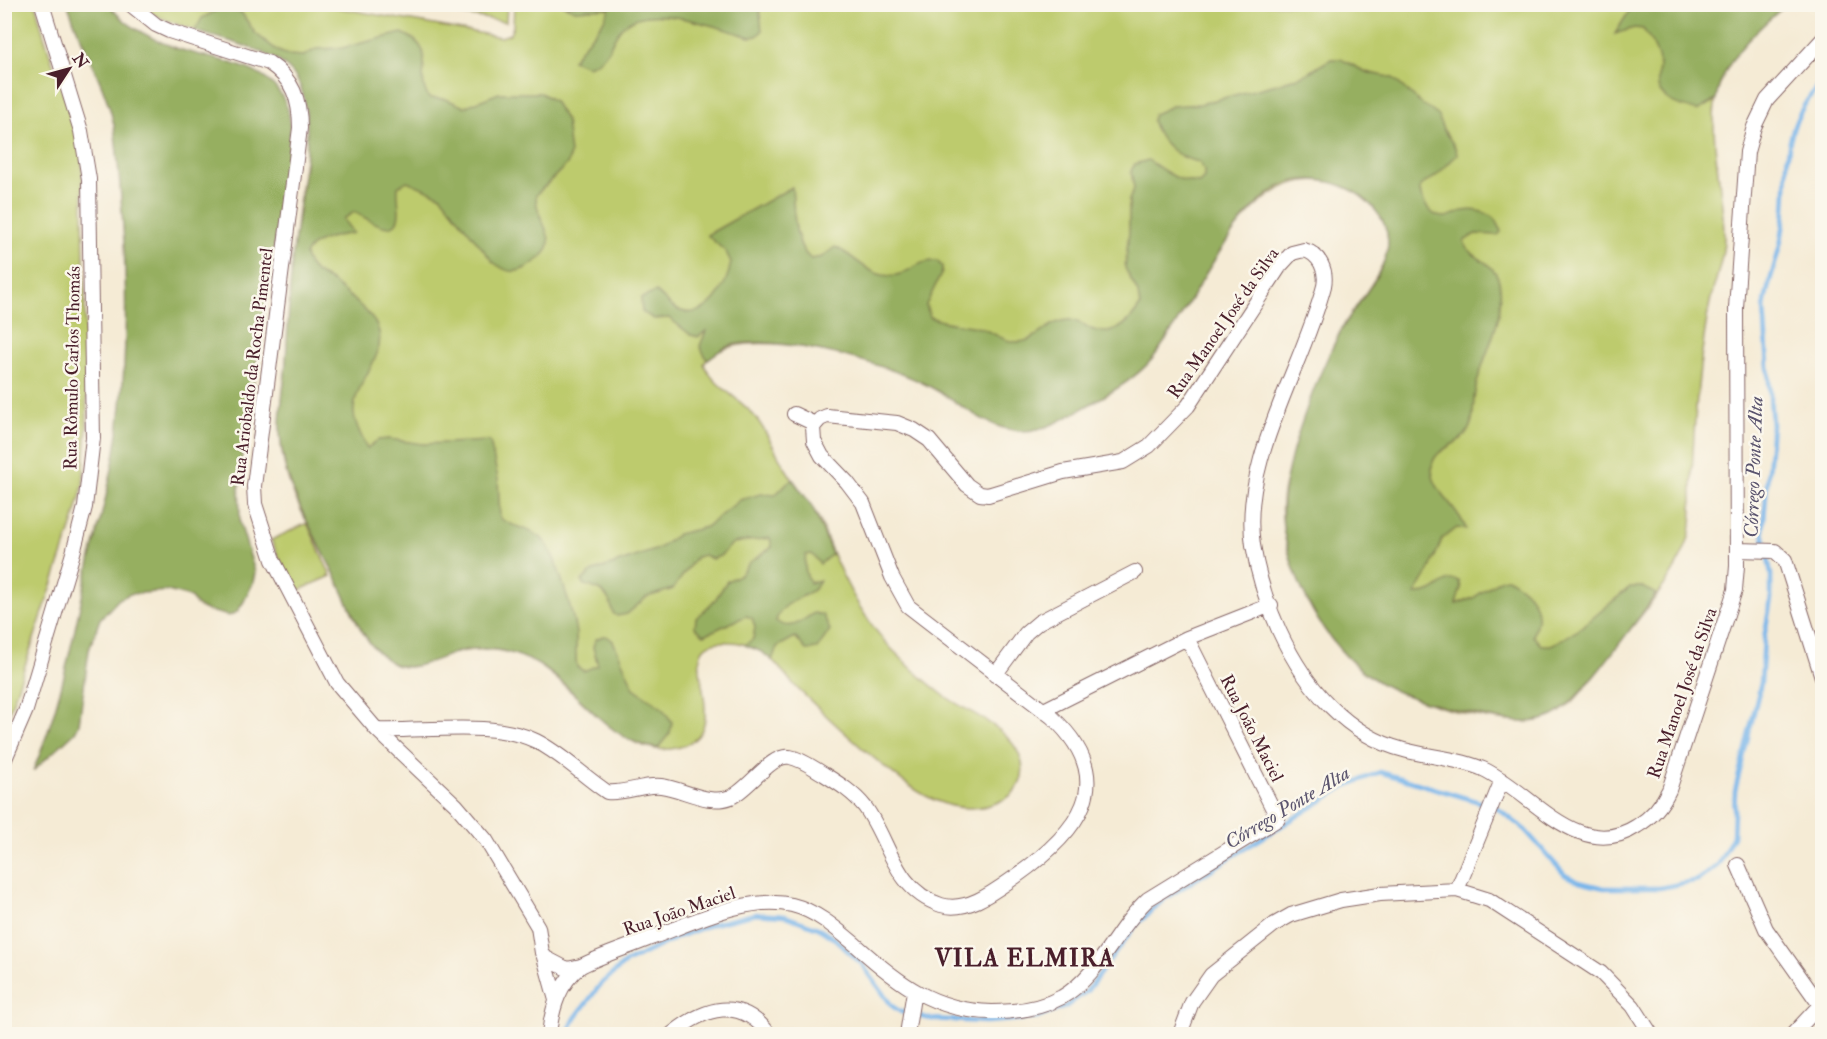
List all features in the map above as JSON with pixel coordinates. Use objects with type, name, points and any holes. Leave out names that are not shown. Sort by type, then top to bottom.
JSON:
[{"type":"street","name":"Rua Rômulo Carlos Thomás","points":[[4,761],[26,710],[73,553],[85,507],[93,438],[89,179],[81,131],[42,4]]},
{"type":"street","name":"Rua Ariobaldo da Rocha Pimentel","points":[[130,4],[151,22],[169,31],[269,63],[289,79],[297,98],[300,128],[254,486],[255,504],[273,560],[318,651],[349,701],[456,805],[486,840],[538,927],[542,953],[552,979],[556,1002]]},
{"type":"street","name":"Rua Manoel José da Silva","points":[[815,424],[827,416],[905,426],[929,440],[974,490],[988,495],[1063,472],[1123,462],[1149,446],[1188,406],[1280,266],[1292,253],[1307,250],[1323,267],[1324,286],[1258,467],[1252,495],[1254,547],[1270,605],[1301,670],[1319,694],[1342,717],[1366,734],[1393,747],[1475,766],[1502,780],[1569,828],[1586,835],[1618,835],[1630,831],[1650,817],[1669,790],[1732,602],[1737,578],[1736,308],[1747,152],[1754,127],[1767,100],[1822,40]]},
{"type":"street","points":[[377,730],[443,729],[510,733],[535,740],[607,792],[629,792],[655,786],[714,800],[737,794],[781,757],[795,758],[839,784],[859,801],[871,817],[891,859],[904,879],[926,897],[948,907],[959,906],[985,897],[1028,867],[1058,843],[1082,810],[1087,784],[1081,757],[1065,731],[1044,710],[917,615],[903,599],[859,497],[816,446],[813,435],[815,424],[794,414]]},
{"type":"street","points":[[1737,550],[1775,551],[1785,560],[1793,579],[1822,676]]},
{"type":"street","points":[[995,675],[1026,633],[1039,622],[1135,572]]},
{"type":"street","points":[[1044,710],[1187,638],[1270,605]]},
{"type":"street","name":"Rua João Maciel","points":[[581,966],[725,911],[757,904],[790,904],[827,922],[914,991],[949,1007],[982,1011],[1017,1011],[1053,1002],[1082,981],[1148,899],[1278,819],[1187,638]]},
{"type":"street","points":[[1457,890],[1502,780]]},
{"type":"street","points":[[1738,865],[1767,929],[1821,1004],[1793,1035]]},
{"type":"street","points":[[1180,1035],[1192,1002],[1211,975],[1263,931],[1283,920],[1350,898],[1457,890],[1488,900],[1601,973],[1633,1006],[1651,1035]]},
{"type":"street","points":[[542,953],[551,963],[563,968],[572,969],[581,966]]},
{"type":"street","points":[[549,1035],[556,1002],[565,981],[581,966]]},
{"type":"street","points":[[907,1035],[914,991]]},
{"type":"street","points":[[672,1035],[700,1016],[730,1009],[748,1015],[770,1035]]},
{"type":"green space","points":[[514,4],[1786,5],[1737,53],[1722,76],[1718,89],[1714,124],[1724,221],[1724,246],[1709,306],[1701,358],[1694,435],[1691,522],[1684,552],[1655,598],[1589,683],[1562,710],[1540,720],[1500,720],[1451,710],[1404,694],[1368,675],[1351,661],[1320,621],[1295,571],[1282,522],[1282,500],[1297,442],[1322,371],[1341,330],[1377,276],[1387,254],[1388,243],[1384,224],[1366,200],[1340,185],[1307,181],[1277,191],[1251,212],[1227,240],[1168,337],[1142,369],[1105,396],[1048,426],[1020,431],[1000,427],[935,389],[905,375],[877,365],[810,348],[776,344],[746,344],[721,351],[704,364],[714,380],[750,411],[764,429],[787,471],[815,512],[848,586],[881,637],[926,681],[952,701],[989,722],[1010,740],[1018,751],[1023,768],[1021,779],[1014,792],[1005,799],[984,806],[965,808],[928,797],[893,774],[854,741],[798,689],[771,659],[756,649],[741,644],[729,642],[710,644],[701,653],[700,668],[705,722],[697,737],[680,747],[658,749],[638,744],[618,733],[545,669],[516,654],[495,650],[473,650],[442,656],[410,667],[393,663],[383,656],[368,639],[357,620],[299,505],[288,477],[282,451],[281,414],[293,264],[308,138],[308,121],[302,89],[295,75],[283,63],[266,54],[245,45],[176,24],[139,5],[322,5],[501,37],[510,34],[513,27]]},
{"type":"green space","points":[[7,5],[36,5],[82,155],[87,426],[83,486],[74,520],[5,725],[4,8]]},
{"type":"green space","points":[[68,5],[109,5],[130,25],[155,39],[173,47],[256,72],[280,94],[288,110],[290,133],[239,476],[240,523],[255,572],[253,583],[237,612],[229,616],[206,610],[197,606],[190,597],[168,591],[130,594],[119,599],[100,619],[89,650],[79,724],[75,732],[33,771],[64,678],[109,484],[119,424],[125,350],[124,237],[114,125],[105,94]]},
{"type":"green space","points":[[402,5],[507,5],[506,22]]},
{"type":"green space","points":[[563,5],[759,5],[762,31],[757,36],[751,37],[705,23],[668,16],[636,18],[624,25],[602,58],[588,66],[572,60],[602,23],[610,8],[575,10]]},
{"type":"green space","points":[[1633,5],[1786,5],[1742,46],[1725,72],[1716,100],[1697,111],[1669,101],[1659,90],[1657,55],[1643,29],[1634,28],[1615,34]]},
{"type":"green space","points":[[219,9],[241,12],[255,33],[278,51],[288,55],[304,56],[316,49],[342,48],[402,33],[414,40],[424,54],[423,79],[429,98],[446,99],[464,107],[499,93],[541,93],[554,101],[566,121],[570,154],[568,163],[536,195],[540,216],[548,234],[547,250],[527,267],[513,271],[505,270],[497,265],[440,195],[407,181],[398,187],[399,212],[393,226],[381,226],[354,212],[343,219],[353,233],[319,242],[313,245],[305,255],[310,267],[355,300],[368,313],[379,332],[380,342],[377,352],[355,403],[356,422],[367,448],[378,440],[389,439],[423,444],[490,441],[498,479],[500,518],[540,537],[549,549],[572,614],[576,634],[577,667],[584,671],[598,665],[593,647],[595,640],[604,636],[613,641],[634,688],[662,708],[672,722],[670,733],[658,748],[638,743],[620,734],[603,722],[557,678],[541,666],[522,657],[495,650],[473,649],[419,665],[401,666],[382,656],[365,636],[300,508],[282,453],[280,415],[292,262],[307,141],[303,95],[296,78],[277,60],[250,48],[195,31],[202,18]]},
{"type":"green space","points":[[1331,59],[1341,59],[1366,72],[1393,78],[1419,102],[1439,116],[1442,127],[1457,155],[1435,177],[1420,186],[1426,206],[1435,214],[1447,217],[1469,210],[1487,214],[1496,221],[1501,232],[1498,235],[1475,234],[1464,241],[1471,252],[1492,268],[1496,274],[1501,296],[1500,310],[1478,378],[1473,415],[1468,431],[1445,448],[1434,460],[1432,466],[1435,483],[1466,529],[1457,528],[1442,539],[1430,569],[1415,594],[1430,592],[1448,581],[1459,581],[1461,588],[1456,604],[1473,598],[1501,579],[1507,578],[1529,595],[1536,607],[1537,621],[1533,636],[1541,645],[1551,645],[1577,631],[1630,587],[1642,587],[1656,594],[1622,641],[1577,696],[1553,716],[1543,720],[1522,722],[1501,720],[1447,708],[1402,694],[1382,684],[1363,671],[1330,638],[1306,598],[1297,576],[1284,532],[1283,510],[1285,485],[1299,429],[1320,374],[1341,331],[1370,288],[1387,253],[1387,233],[1380,216],[1367,201],[1343,186],[1321,180],[1299,180],[1285,184],[1266,196],[1247,214],[1230,237],[1167,338],[1139,373],[1056,423],[1031,430],[1010,430],[997,426],[937,390],[907,376],[832,353],[780,344],[736,344],[721,350],[707,360],[700,346],[706,331],[698,337],[691,335],[669,318],[654,319],[642,312],[641,298],[656,292],[678,310],[698,311],[707,306],[720,291],[731,262],[726,252],[707,235],[792,187],[798,236],[805,253],[811,259],[822,257],[835,247],[866,268],[883,275],[893,276],[923,263],[937,261],[942,266],[942,272],[926,305],[930,317],[980,328],[1015,342],[1028,340],[1053,324],[1064,320],[1075,321],[1099,332],[1113,331],[1131,318],[1140,306],[1138,293],[1125,268],[1129,232],[1129,200],[1134,189],[1131,171],[1135,164],[1148,160],[1184,180],[1199,183],[1204,178],[1204,170],[1199,162],[1176,153],[1164,142],[1152,120],[1154,114],[1172,106],[1200,104],[1277,84],[1304,75]]},
{"type":"green space","points":[[793,480],[812,506],[832,554],[820,564],[812,554],[806,555],[805,569],[810,583],[820,580],[812,591],[785,607],[776,621],[786,626],[800,622],[814,613],[823,615],[830,630],[817,649],[806,650],[795,637],[777,647],[772,660],[762,652],[745,645],[753,639],[755,627],[752,618],[746,616],[704,635],[695,627],[696,618],[715,600],[727,581],[741,574],[749,563],[772,547],[770,538],[733,543],[720,556],[712,559],[704,555],[696,557],[673,589],[647,597],[627,614],[617,616],[613,613],[604,594],[585,585],[582,581],[591,572],[658,549],[678,534],[706,527],[740,500],[761,494],[775,495]]},
{"type":"green space","points":[[307,523],[331,576],[295,592],[271,540]]},
{"type":"waterway","name":"Córrego Ponte Alta","points":[[567,1034],[575,1018],[601,984],[625,963],[676,938],[713,924],[755,914],[785,916],[818,928],[835,939],[862,964],[892,1006],[901,1012],[931,1019],[986,1022],[1037,1018],[1065,1007],[1087,991],[1136,925],[1164,899],[1344,787],[1380,772],[1496,807],[1525,830],[1565,875],[1579,882],[1604,888],[1660,888],[1698,880],[1718,865],[1733,836],[1735,791],[1761,683],[1764,638],[1771,599],[1771,574],[1763,531],[1772,425],[1764,308],[1782,235],[1791,138],[1807,101],[1822,82]]},
{"type":"district","name":"VILA ELMIRA","points":[[1025,958]]}]
